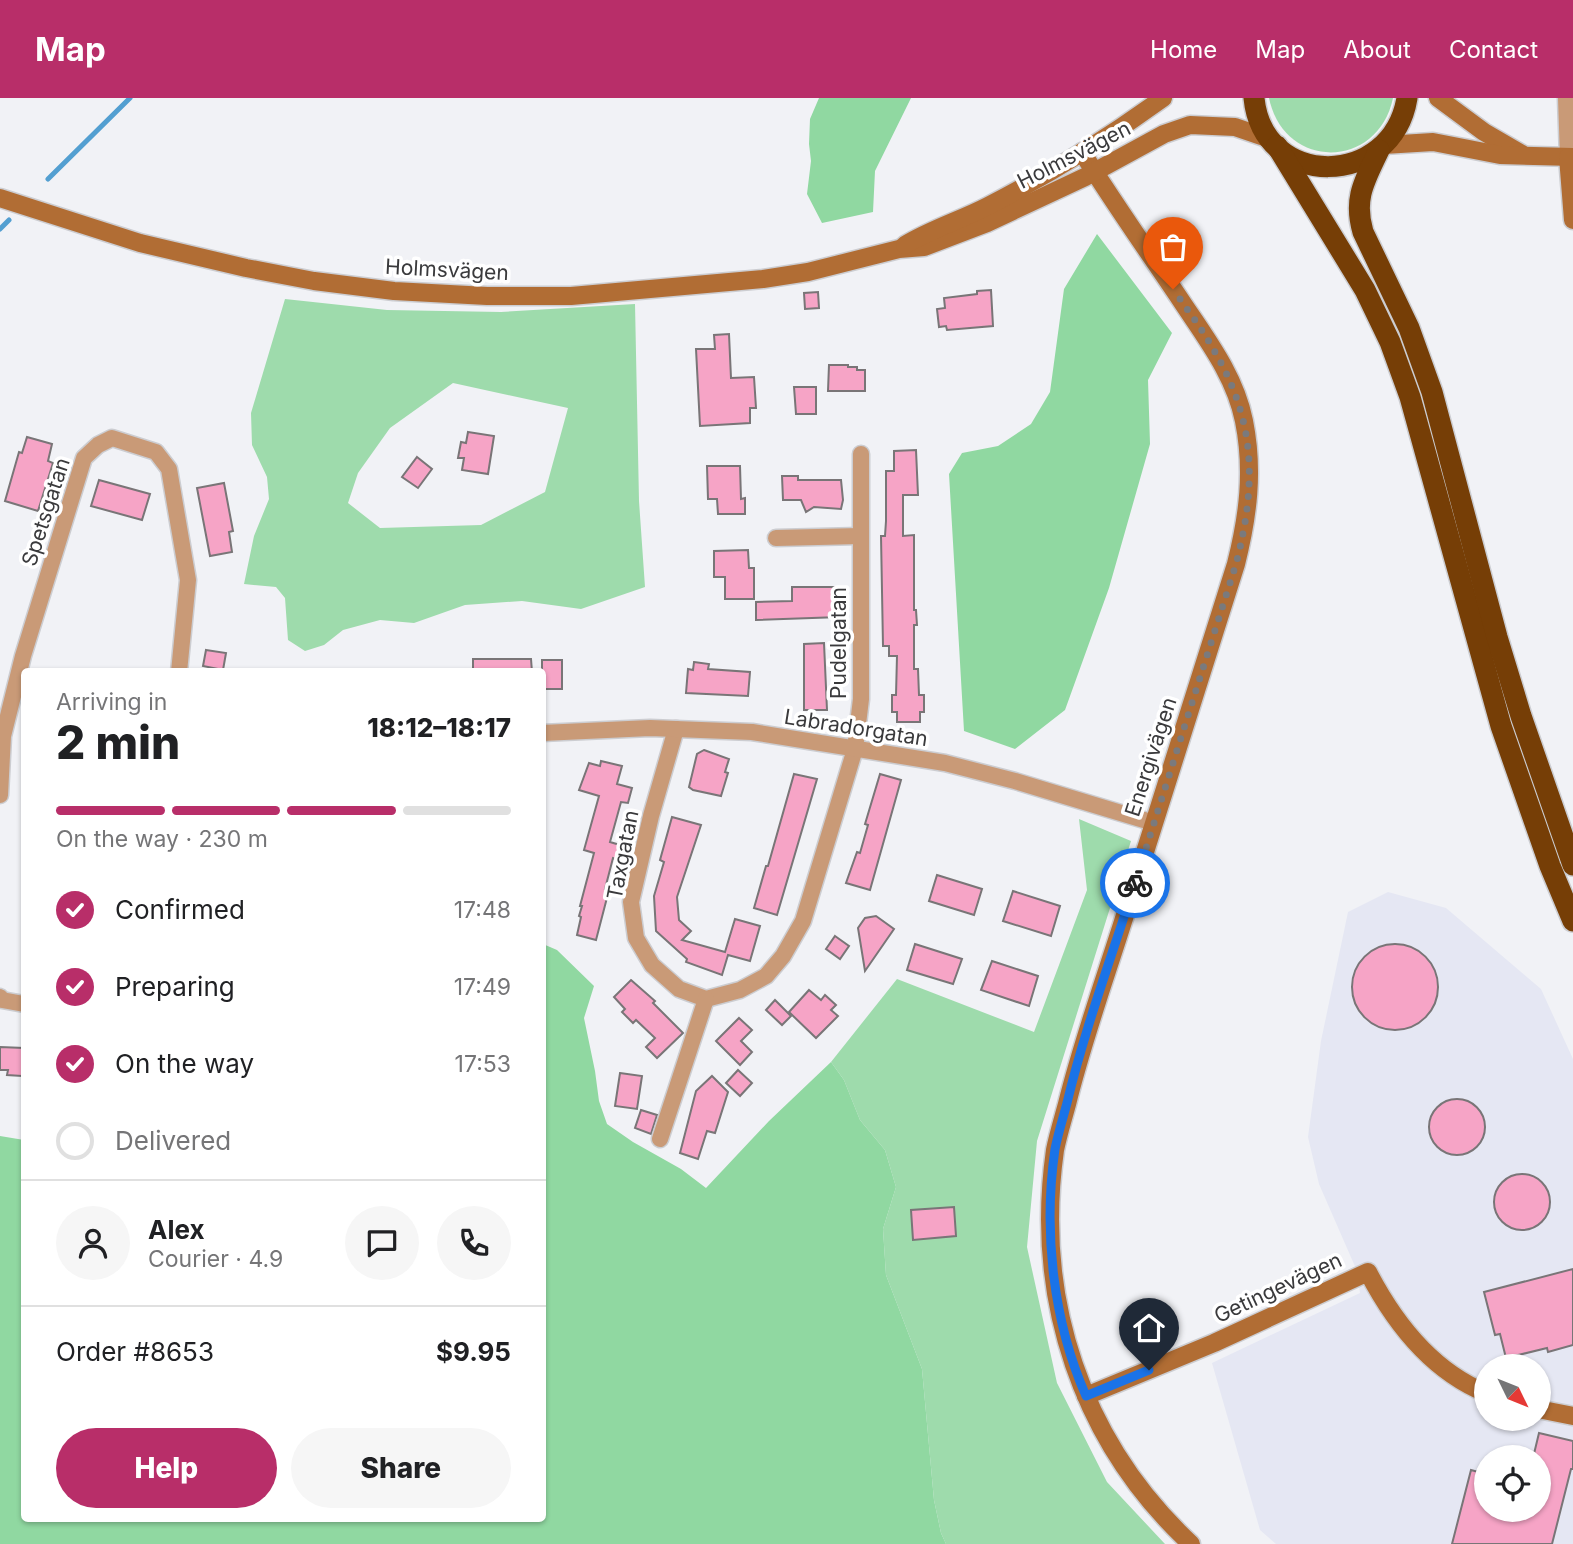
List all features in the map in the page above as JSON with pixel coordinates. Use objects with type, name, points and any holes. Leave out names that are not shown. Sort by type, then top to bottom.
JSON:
[{"type":"highway","points":[[1254,98],[1260,122],[1365,290],[1390,342],[1414,410],[1500,726],[1550,866],[1573,921]]},
{"type":"highway","points":[[1407,98],[1400,124],[1382,147],[1359,197],[1359,220],[1409,328],[1432,392],[1505,663],[1573,865]]},
{"type":"highway","points":[[1274,143],[1306,163],[1328,167],[1350,165],[1382,147]]},
{"type":"street","name":"Holmsvägen","points":[[899,249],[920,236],[987,206],[1082,152],[1163,98]]},
{"type":"street","points":[[1438,98],[1484,132],[1525,155]]},
{"type":"street","points":[[1566,98],[1573,220]]},
{"type":"street","name":"Holmsvägen","points":[[0,198],[140,243],[314,281],[394,291],[522,296],[623,293],[731,283],[808,272],[899,249],[924,247],[975,228],[1095,172],[1164,134],[1190,124],[1235,127],[1274,143]]},
{"type":"street","points":[[1382,147],[1433,142],[1500,155],[1571,157]]},
{"type":"street","name":"Energivägen","points":[[1082,152],[1212,346],[1232,384],[1244,419],[1249,455],[1247,522],[1077,1062],[1055,1149],[1051,1216],[1054,1277],[1065,1339],[1074,1370],[1103,1433],[1135,1482],[1164,1519],[1191,1544]]},
{"type":"street","name":"Spetsgatan","points":[[0,795],[3,736],[23,656],[84,458],[98,445],[112,438],[156,452],[169,469],[188,580],[179,668]]},
{"type":"street","name":"Pudelgatan","points":[[855,749],[862,699],[861,454]]},
{"type":"street","points":[[776,538],[860,536]]},
{"type":"street","name":"Labradorgatan","points":[[546,733],[676,729],[752,732],[945,763],[1154,823]]},
{"type":"street","name":"Taxgatan","points":[[676,729],[651,816],[631,902],[636,939],[652,965],[679,989],[706,999]]},
{"type":"street","points":[[660,1139],[706,999],[740,990],[766,976],[783,956],[803,921],[855,749]]},
{"type":"street","points":[[0,997],[2,1000],[21,1003]]},
{"type":"street","name":"Getingevägen","points":[[1086,1396],[1214,1343],[1368,1272],[1397,1321],[1419,1346],[1474,1388]]},
{"type":"street","points":[[1551,1412],[1573,1416]]},
{"type":"shaded area","points":[[1388,892],[1446,908],[1541,989],[1573,1059],[1573,1544],[1276,1544],[1260,1530],[1212,1363],[1360,1293],[1357,1271],[1319,1184],[1308,1137],[1321,1041],[1348,912]]},
{"type":"green space","points":[[819,98],[911,98],[875,171],[873,212],[822,223],[807,194],[811,161],[810,119]]},
{"type":"green space","points":[[1269,98],[1393,98],[1384,122],[1369,139],[1351,149],[1331,152],[1311,149],[1293,139],[1278,122]]},
{"type":"green space","points":[[1097,234],[1172,333],[1148,380],[1150,444],[1109,588],[1065,710],[1015,749],[964,731],[949,474],[962,453],[998,446],[1031,424],[1050,392],[1064,289]]},
{"type":"green space","points":[[285,299],[387,310],[501,312],[635,304],[639,501],[645,587],[581,609],[522,601],[465,605],[414,623],[380,620],[343,630],[324,645],[305,651],[288,640],[285,598],[276,587],[244,584],[254,536],[269,499],[267,477],[252,445],[251,413]],"holes":[[[453,383],[568,408],[545,492],[481,525],[380,528],[348,503],[358,473],[390,428]]]},
{"type":"green space","points":[[1079,819],[1131,841],[1037,1141],[1027,1247],[1057,1383],[1107,1482],[1165,1544],[946,1544],[934,1500],[922,1369],[886,1275],[883,1229],[896,1187],[885,1150],[860,1120],[844,1080],[831,1062],[897,979],[1034,1032],[1087,890]]},
{"type":"green space","points":[[546,945],[557,950],[594,986],[584,1018],[599,1101],[607,1124],[681,1169],[706,1188],[769,1121],[831,1062],[844,1080],[860,1120],[885,1150],[896,1187],[883,1229],[886,1275],[922,1369],[934,1500],[946,1544],[0,1544],[0,1136],[21,1140],[21,1522],[546,1522]]},
{"type":"building","points":[[991,290],[993,326],[947,330],[946,326],[939,327],[937,309],[945,308],[944,298]]},
{"type":"building","points":[[818,292],[819,308],[805,309],[804,293]]},
{"type":"building","points":[[729,334],[731,378],[754,377],[756,408],[750,408],[750,423],[700,426],[696,349],[715,349],[714,335]]},
{"type":"building","points":[[829,365],[848,365],[857,367],[857,370],[865,370],[865,391],[828,391]]},
{"type":"building","points":[[794,387],[816,387],[816,414],[796,414]]},
{"type":"building","points":[[468,432],[494,436],[488,474],[462,470],[464,458],[458,458],[461,442],[466,443]]},
{"type":"building","points":[[27,437],[52,444],[48,461],[53,463],[38,511],[5,501],[19,452],[22,453]]},
{"type":"building","points":[[916,450],[918,495],[903,495],[903,536],[914,535],[914,610],[917,625],[914,625],[914,669],[918,669],[919,695],[924,695],[924,712],[920,712],[920,722],[897,722],[897,712],[892,712],[892,695],[896,695],[897,656],[889,656],[889,646],[883,646],[881,536],[885,536],[886,471],[894,471],[894,451]]},
{"type":"building","points":[[417,457],[432,469],[418,488],[402,477]]},
{"type":"building","points":[[707,466],[740,466],[741,499],[745,498],[745,514],[718,514],[717,499],[708,499]]},
{"type":"building","points":[[782,476],[798,476],[798,480],[841,480],[841,509],[814,507],[806,512],[801,500],[783,500]]},
{"type":"building","points":[[99,480],[150,494],[142,520],[91,506]]},
{"type":"building","points":[[224,483],[233,531],[229,532],[232,552],[210,556],[197,488]]},
{"type":"building","points":[[748,550],[749,568],[754,568],[754,599],[725,599],[725,577],[714,577],[714,551]]},
{"type":"building","points":[[792,587],[840,587],[840,617],[756,620],[756,602],[792,601]]},
{"type":"building","points":[[824,643],[827,710],[804,710],[804,644]]},
{"type":"building","points":[[206,650],[226,653],[223,668],[203,666]]},
{"type":"building","points":[[473,659],[531,659],[532,668],[473,668]]},
{"type":"building","points":[[542,660],[562,660],[562,689],[546,689],[546,668],[542,668]]},
{"type":"building","points":[[694,662],[709,664],[708,669],[750,672],[748,696],[686,693],[688,669],[693,670]]},
{"type":"building","points":[[704,750],[729,759],[721,796],[689,787],[697,754]]},
{"type":"building","points":[[601,761],[622,766],[617,784],[632,788],[628,803],[621,802],[610,842],[620,845],[616,859],[613,858],[605,889],[609,890],[596,940],[577,935],[581,917],[580,906],[594,853],[584,850],[599,796],[579,790],[589,763],[600,766]]},
{"type":"building","points":[[794,774],[817,779],[777,915],[754,908]]},
{"type":"building","points":[[880,774],[901,780],[870,890],[846,883],[857,852],[860,853],[868,825],[865,824]]},
{"type":"building","points":[[672,817],[701,825],[677,897],[679,920],[691,931],[682,940],[725,952],[735,919],[760,926],[750,961],[728,955],[722,975],[686,962],[687,959],[656,931],[654,896],[664,862],[660,860]]},
{"type":"building","points":[[937,875],[982,889],[974,915],[929,901]]},
{"type":"building","points":[[1013,891],[1060,906],[1051,936],[1003,921]]},
{"type":"building","points":[[876,916],[894,929],[865,971],[858,928],[865,918]]},
{"type":"building","points":[[835,936],[849,946],[840,959],[826,949]]},
{"type":"building","points":[[915,944],[962,959],[953,984],[907,970]]},
{"type":"building","points":[[1395,944],[1419,951],[1431,963],[1438,987],[1431,1011],[1419,1023],[1395,1030],[1371,1023],[1359,1011],[1352,987],[1359,963],[1371,951]]},
{"type":"building","points":[[992,961],[1038,976],[1029,1006],[981,990]]},
{"type":"building","points":[[631,980],[655,1001],[653,1003],[683,1033],[657,1058],[646,1047],[655,1038],[636,1020],[633,1023],[622,1012],[625,1009],[614,997]]},
{"type":"building","points":[[809,990],[821,1000],[825,995],[836,1005],[831,1010],[838,1016],[816,1038],[789,1012]]},
{"type":"building","points":[[775,1000],[791,1016],[782,1025],[766,1010]]},
{"type":"building","points":[[739,1018],[752,1030],[741,1041],[752,1052],[740,1065],[716,1041]]},
{"type":"building","points":[[0,1047],[21,1048],[21,1076],[7,1075],[8,1070],[0,1070]]},
{"type":"building","points":[[738,1070],[752,1083],[740,1096],[726,1083]]},
{"type":"building","points":[[620,1073],[642,1076],[637,1109],[615,1106]]},
{"type":"building","points":[[712,1076],[728,1092],[715,1133],[707,1131],[698,1159],[680,1153],[696,1091]]},
{"type":"building","points":[[1457,1099],[1468,1101],[1477,1107],[1483,1116],[1483,1138],[1477,1147],[1468,1153],[1457,1155],[1446,1153],[1437,1147],[1431,1138],[1429,1127],[1431,1116],[1437,1107],[1446,1101]]},
{"type":"building","points":[[641,1110],[657,1115],[651,1134],[635,1128]]},
{"type":"building","points":[[1522,1174],[1533,1176],[1542,1182],[1548,1191],[1548,1213],[1542,1222],[1533,1228],[1522,1230],[1511,1228],[1502,1222],[1496,1213],[1494,1202],[1496,1191],[1502,1182],[1511,1176]]},
{"type":"building","points":[[954,1207],[956,1236],[913,1240],[911,1210]]},
{"type":"building","points":[[1573,1269],[1573,1345],[1548,1352],[1547,1348],[1522,1354],[1505,1354],[1500,1334],[1495,1335],[1484,1292]]},
{"type":"building","points":[[1539,1433],[1573,1441],[1573,1469],[1552,1544],[1452,1544],[1471,1470],[1474,1471],[1474,1522],[1551,1522],[1551,1445],[1536,1445]]},
{"type":"waterway","points":[[48,179],[130,98]]},
{"type":"waterway","points":[[0,229],[9,220]]},
{"type":"way so far","points":[[1135,883],[1236,564],[1247,522],[1250,489],[1244,419],[1232,384],[1212,346],[1173,289]]},
{"type":"route","points":[[1135,883],[1077,1062],[1055,1149],[1051,1216],[1054,1277],[1065,1339],[1074,1370],[1086,1396],[1149,1370]]}]
